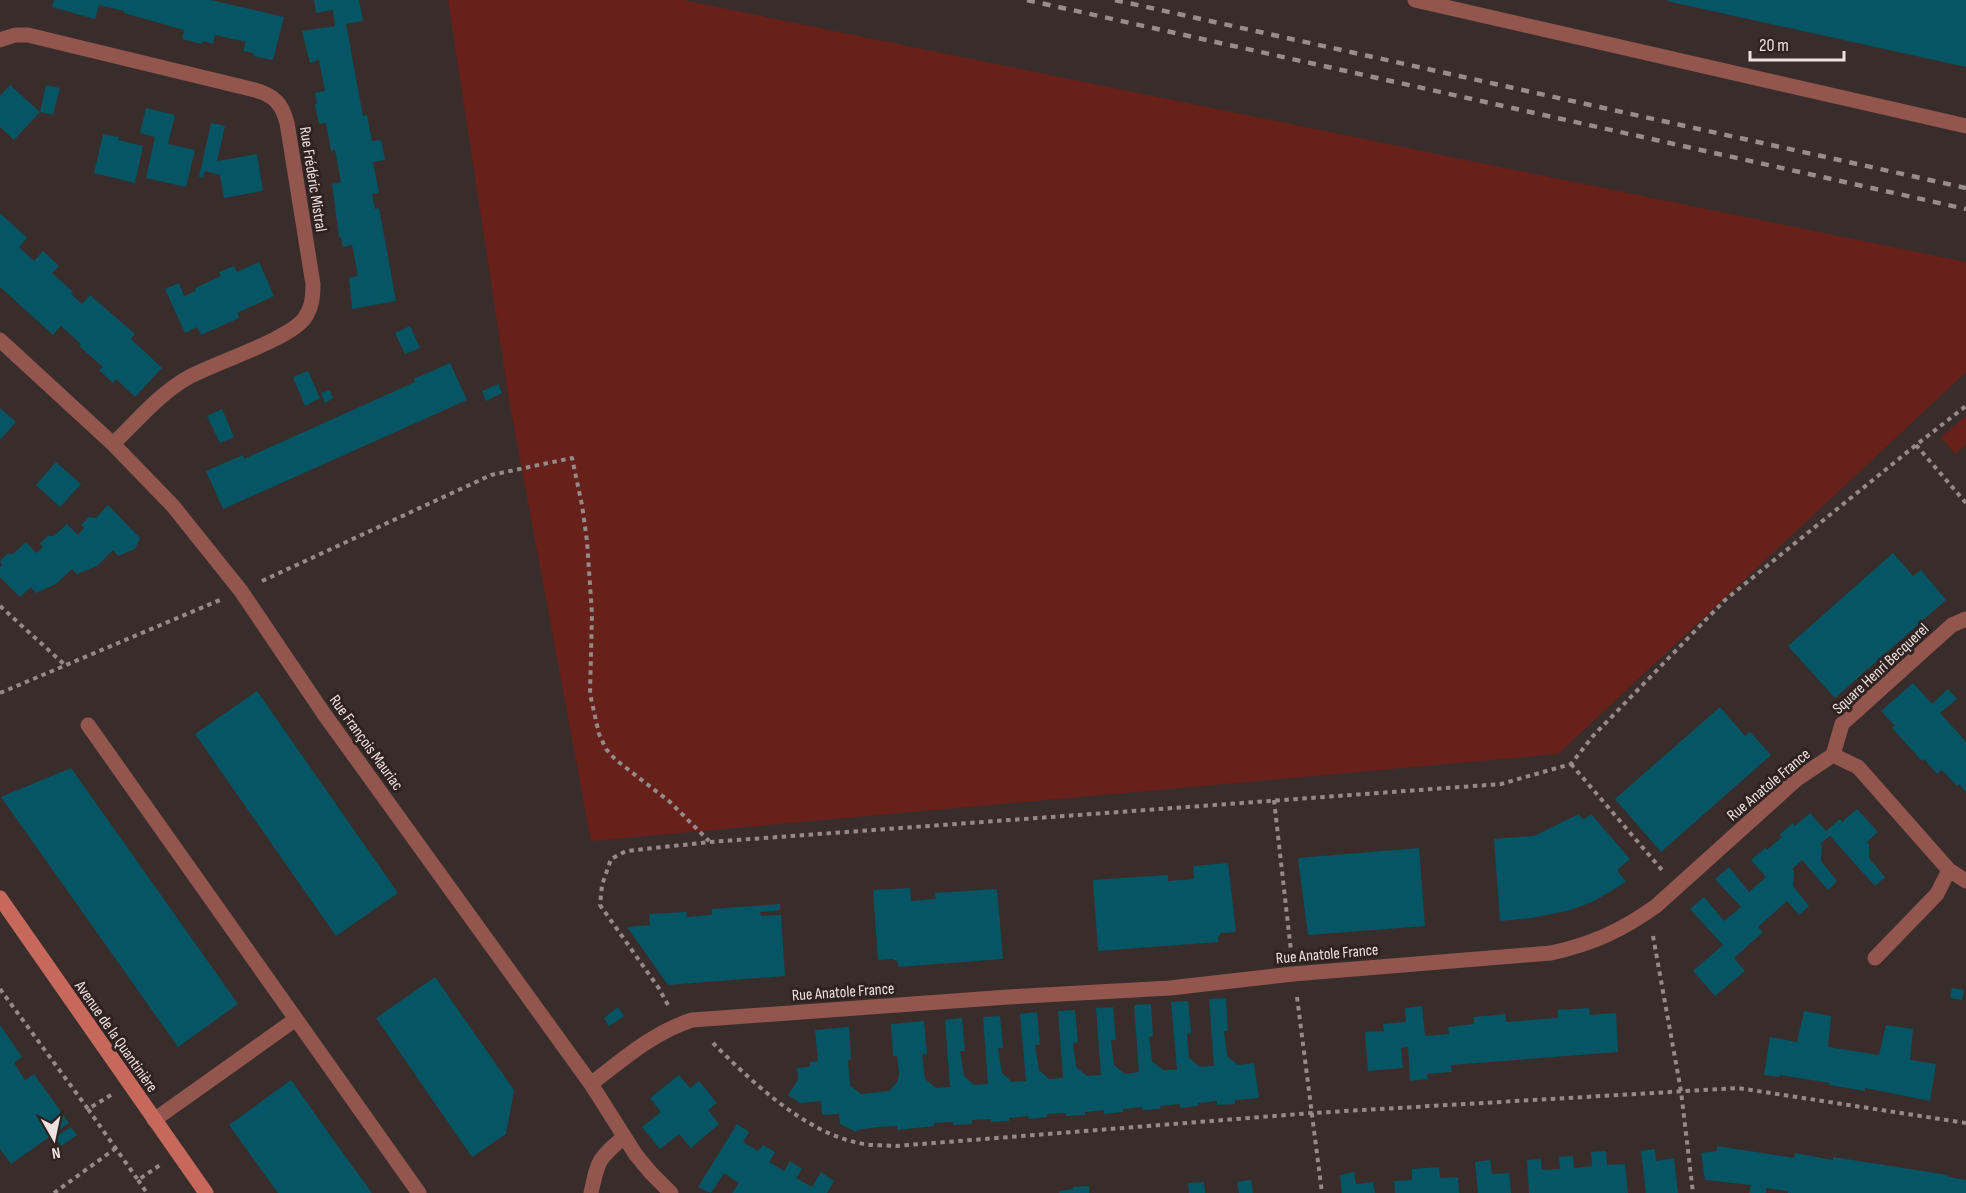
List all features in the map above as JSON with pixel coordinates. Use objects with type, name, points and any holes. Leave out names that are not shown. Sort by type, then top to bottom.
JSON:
[{"type":"street","points":[[1415,0],[1966,126]]},
{"type":"street","name":"Rue Frédéric Mistral","points":[[0,40],[15,35],[28,35],[255,90],[267,93],[284,110],[313,284],[311,307],[305,317],[289,332],[189,377],[171,389],[113,444]]},
{"type":"street","name":"Rue François Mauriac","points":[[0,340],[113,444],[173,506],[241,591],[324,714],[591,1083],[624,1137],[651,1173],[671,1193]]},
{"type":"street","name":"Square Henri Becquerel","points":[[1833,755],[1842,724],[1952,625],[1966,619]]},
{"type":"street","points":[[88,725],[419,1193]]},
{"type":"street","name":"Rue Anatole France","points":[[591,1083],[640,1046],[692,1020],[1008,997],[1170,988],[1293,974],[1551,953],[1580,946],[1632,923],[1656,906],[1797,779],[1833,755],[1858,767],[1949,870],[1966,881]]},
{"type":"street","points":[[1875,958],[1937,894],[1949,870]]},
{"type":"street","name":"Avenue de la Quantinière","points":[[0,898],[206,1193]]},
{"type":"street","points":[[154,1120],[296,1019]]},
{"type":"street","points":[[591,1193],[597,1166],[603,1155],[624,1137]]},
{"type":"path","points":[[668,1006],[658,987],[600,905],[602,885],[611,859],[626,851],[710,842],[1501,784],[1571,764],[1593,736],[1725,600],[1966,406]]},
{"type":"path","points":[[1916,445],[1966,503]]},
{"type":"path","points":[[254,585],[491,476],[572,458],[587,541],[592,614],[590,694],[599,734],[606,749],[615,760],[670,802],[710,842]]},
{"type":"path","points":[[0,693],[224,599]]},
{"type":"path","points":[[0,606],[65,665]]},
{"type":"path","points":[[1571,764],[1665,873]]},
{"type":"path","points":[[1274,800],[1291,951]]},
{"type":"path","points":[[1653,935],[1681,1091],[1693,1193]]},
{"type":"path","points":[[0,989],[147,1193]]},
{"type":"path","points":[[1296,989],[1322,1193]]},
{"type":"path","points":[[710,1040],[794,1114],[859,1144],[896,1146],[1312,1113],[1738,1088],[1966,1123]]},
{"type":"path","points":[[88,1109],[117,1092]]},
{"type":"path","points":[[54,1193],[116,1148]]},
{"type":"path","points":[[138,1180],[166,1161]]},
{"type":"shaded area","points":[[448,0],[683,0],[1966,262],[1966,372],[1558,754],[591,841],[509,400]]},
{"type":"shaded area","points":[[1966,416],[1966,445],[1955,454],[1941,437]]},
{"type":"building","points":[[54,0],[211,0],[284,17],[273,60],[253,56],[254,53],[243,51],[246,42],[215,35],[213,44],[203,41],[202,44],[182,39],[184,30],[124,13],[124,11],[99,5],[95,19],[52,7]]},
{"type":"building","points":[[314,0],[359,0],[363,21],[346,24],[363,116],[367,115],[372,141],[381,140],[385,160],[373,162],[379,193],[372,194],[375,209],[379,208],[396,301],[352,309],[349,278],[358,276],[352,245],[343,247],[341,237],[339,237],[332,184],[341,182],[335,150],[331,151],[326,123],[319,124],[315,104],[317,103],[315,93],[325,91],[319,60],[310,63],[302,31],[335,26],[333,10],[316,13]]},
{"type":"building","points":[[1966,0],[1966,67],[1667,1]]},
{"type":"building","points":[[10,85],[40,112],[14,140],[0,127],[0,96]]},
{"type":"building","points":[[46,85],[60,88],[53,115],[40,112]]},
{"type":"building","points":[[146,108],[175,115],[168,144],[195,150],[186,187],[146,178],[155,137],[140,133]]},
{"type":"building","points":[[211,123],[225,126],[217,161],[257,154],[263,191],[224,198],[220,175],[205,171],[203,178],[199,177]]},
{"type":"building","points":[[103,134],[143,146],[135,183],[94,173]]},
{"type":"building","points":[[0,213],[27,238],[19,247],[34,261],[43,251],[59,266],[52,273],[73,292],[71,294],[82,304],[90,295],[135,334],[131,339],[162,368],[135,397],[116,379],[113,383],[99,370],[103,367],[61,326],[53,335],[0,287]]},
{"type":"building","points":[[259,262],[274,296],[237,313],[239,318],[201,335],[197,327],[185,333],[165,289],[179,283],[184,296],[196,291],[195,288],[221,276],[219,272],[234,266],[237,272]]},
{"type":"building","points":[[410,326],[420,348],[405,354],[395,333]]},
{"type":"building","points":[[450,363],[467,400],[223,509],[206,471],[243,455],[244,459],[415,382],[414,379]]},
{"type":"building","points":[[308,371],[320,398],[305,406],[293,377]]},
{"type":"building","points":[[498,384],[502,393],[486,401],[482,391]]},
{"type":"building","points":[[330,390],[333,398],[325,403],[321,393]]},
{"type":"building","points":[[0,408],[16,422],[0,440]]},
{"type":"building","points":[[222,409],[234,437],[220,443],[207,416]]},
{"type":"building","points":[[56,462],[81,484],[60,507],[36,485]]},
{"type":"building","points":[[108,505],[140,538],[135,549],[118,556],[113,550],[97,566],[77,574],[72,569],[56,584],[36,593],[31,587],[20,597],[0,577],[2,565],[0,561],[7,554],[13,554],[26,542],[36,553],[43,547],[40,543],[48,536],[54,536],[67,524],[78,535],[84,528],[81,525],[89,517],[96,518]]},
{"type":"building","points":[[1893,553],[1913,576],[1921,570],[1946,600],[1835,698],[1788,646]]},
{"type":"building","points":[[1913,683],[1932,704],[1948,689],[1957,699],[1940,713],[1966,742],[1966,792],[1942,770],[1937,774],[1924,759],[1922,761],[1892,728],[1895,726],[1881,711]]},
{"type":"building","points":[[257,691],[398,893],[336,936],[195,734]]},
{"type":"building","points":[[1720,707],[1745,736],[1750,732],[1771,755],[1661,852],[1615,799]]},
{"type":"building","points":[[71,768],[238,1004],[178,1047],[1,797]]},
{"type":"building","points":[[1857,809],[1878,832],[1867,842],[1869,858],[1885,877],[1875,886],[1830,836],[1820,844],[1822,846],[1821,861],[1837,881],[1828,890],[1802,860],[1792,869],[1794,871],[1793,886],[1809,906],[1799,915],[1787,901],[1758,927],[1763,932],[1734,958],[1745,971],[1715,996],[1693,971],[1723,945],[1690,909],[1704,897],[1724,921],[1741,907],[1715,879],[1729,867],[1749,892],[1766,877],[1751,860],[1782,837],[1779,835],[1793,823],[1795,826],[1810,813],[1826,831],[1840,819],[1842,822]]},
{"type":"building","points":[[1579,814],[1583,820],[1591,814],[1630,859],[1617,870],[1626,882],[1594,901],[1571,910],[1532,918],[1500,921],[1494,839],[1534,836]]},
{"type":"building","points":[[1419,848],[1425,926],[1308,935],[1298,858]]},
{"type":"building","points":[[1228,863],[1236,932],[1221,933],[1218,942],[1098,951],[1093,880],[1168,875],[1168,881],[1194,879],[1193,866]]},
{"type":"building","points":[[910,888],[911,901],[936,899],[935,893],[997,889],[1003,959],[898,967],[898,962],[893,959],[878,960],[873,890]]},
{"type":"building","points":[[780,904],[780,910],[760,912],[761,916],[781,915],[785,976],[668,985],[627,927],[650,925],[649,914],[686,912],[687,917],[712,915],[712,909]]},
{"type":"building","points":[[435,977],[514,1090],[506,1134],[472,1157],[376,1018]]},
{"type":"building","points":[[1952,988],[1964,990],[1962,1000],[1950,998]]},
{"type":"building","points":[[1226,998],[1228,1031],[1224,1031],[1227,1056],[1238,1065],[1254,1063],[1259,1098],[1235,1100],[1235,1104],[1217,1105],[1217,1101],[1180,1108],[1180,1104],[1160,1106],[1160,1109],[1142,1110],[1142,1107],[1123,1109],[1123,1112],[1104,1114],[1104,1110],[1085,1112],[1085,1115],[1047,1114],[1047,1117],[1029,1119],[1028,1116],[1009,1118],[1009,1121],[972,1120],[972,1124],[934,1123],[934,1126],[897,1130],[897,1126],[878,1127],[856,1132],[840,1124],[839,1114],[822,1115],[821,1101],[800,1103],[788,1095],[798,1080],[797,1068],[810,1067],[810,1062],[818,1061],[815,1030],[849,1027],[850,1085],[861,1094],[889,1091],[898,1081],[899,1073],[897,1056],[893,1056],[891,1024],[924,1021],[927,1054],[922,1054],[925,1079],[936,1088],[950,1087],[945,1020],[962,1018],[965,1051],[960,1051],[964,1076],[974,1085],[988,1084],[983,1017],[1000,1016],[1003,1048],[998,1048],[1002,1073],[1012,1082],[1026,1081],[1020,1014],[1037,1012],[1040,1045],[1035,1045],[1039,1070],[1049,1079],[1063,1078],[1058,1011],[1075,1010],[1078,1042],[1073,1043],[1076,1067],[1087,1076],[1101,1075],[1096,1008],[1113,1007],[1116,1040],[1111,1040],[1114,1065],[1125,1074],[1139,1072],[1134,1005],[1151,1004],[1153,1036],[1149,1037],[1152,1061],[1163,1070],[1177,1070],[1171,1002],[1188,1001],[1191,1033],[1187,1034],[1189,1058],[1200,1067],[1214,1066],[1209,999]]},
{"type":"building","points":[[1422,1006],[1425,1036],[1449,1034],[1448,1027],[1474,1024],[1474,1017],[1505,1014],[1506,1022],[1558,1018],[1558,1010],[1589,1008],[1590,1015],[1616,1013],[1618,1052],[1451,1065],[1452,1072],[1427,1074],[1428,1079],[1410,1081],[1408,1047],[1401,1048],[1403,1068],[1368,1071],[1365,1032],[1384,1031],[1383,1024],[1406,1022],[1405,1008]]},
{"type":"building","points":[[618,1007],[624,1016],[609,1026],[604,1018]]},
{"type":"building","points":[[1804,1011],[1831,1016],[1828,1047],[1879,1055],[1886,1025],[1913,1029],[1910,1060],[1936,1064],[1930,1101],[1865,1088],[1865,1091],[1780,1075],[1779,1077],[1764,1075],[1770,1037],[1797,1042]]},
{"type":"building","points":[[0,1025],[22,1057],[14,1063],[25,1080],[34,1074],[69,1123],[11,1164],[0,1149]]},
{"type":"building","points":[[679,1075],[690,1088],[699,1081],[717,1103],[708,1110],[719,1124],[691,1148],[679,1134],[660,1149],[642,1127],[661,1112],[650,1098]]},
{"type":"building","points":[[291,1080],[372,1193],[278,1193],[229,1125]]},
{"type":"building","points":[[737,1124],[749,1132],[743,1142],[758,1151],[763,1145],[775,1152],[769,1162],[784,1171],[790,1161],[802,1169],[796,1178],[812,1187],[821,1172],[834,1181],[827,1193],[732,1193],[739,1183],[724,1173],[711,1193],[698,1187]]},
{"type":"building","points":[[71,1127],[77,1135],[61,1146],[55,1137]]},
{"type":"building","points":[[1717,1146],[1794,1158],[1795,1153],[1833,1160],[1833,1157],[1948,1175],[1948,1177],[1966,1180],[1966,1193],[1788,1193],[1788,1191],[1766,1188],[1766,1193],[1749,1193],[1751,1185],[1705,1180],[1701,1153],[1717,1151]]},
{"type":"building","points":[[1655,1149],[1656,1161],[1674,1158],[1678,1193],[1646,1193],[1641,1151]]},
{"type":"building","points":[[1606,1151],[1607,1165],[1625,1164],[1628,1193],[1529,1193],[1527,1160],[1541,1159],[1542,1170],[1560,1169],[1559,1157],[1573,1156],[1574,1168],[1592,1166],[1591,1152]]},
{"type":"building","points":[[1490,1160],[1492,1174],[1509,1173],[1511,1193],[1478,1193],[1475,1162]]},
{"type":"building","points":[[1439,1167],[1440,1178],[1458,1177],[1459,1193],[1395,1193],[1394,1181],[1412,1180],[1412,1169]]},
{"type":"building","points":[[1354,1172],[1356,1184],[1373,1182],[1375,1193],[1342,1193],[1340,1175]]},
{"type":"building","points":[[1251,1180],[1253,1193],[1239,1193],[1237,1182]]},
{"type":"building","points":[[1204,1182],[1205,1193],[1189,1193],[1188,1183]]},
{"type":"building","points":[[1089,1186],[1089,1193],[1059,1193],[1059,1191],[1073,1189],[1073,1187]]},
{"type":"railway","points":[[1027,0],[1966,209]]},
{"type":"railway","points":[[1115,0],[1966,188]]}]
